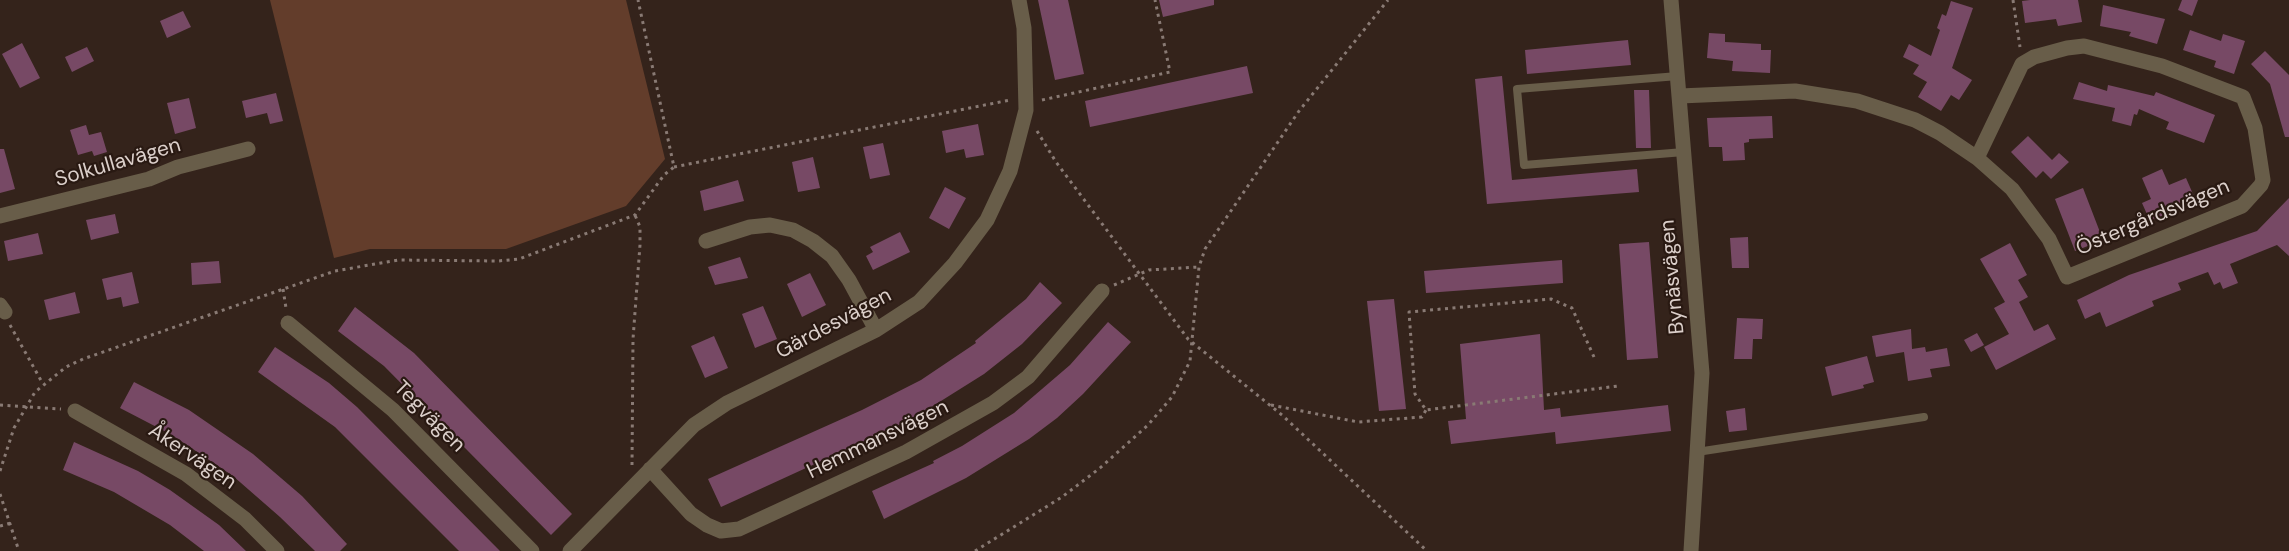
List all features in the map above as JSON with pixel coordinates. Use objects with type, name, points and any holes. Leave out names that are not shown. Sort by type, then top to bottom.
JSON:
[{"type":"street","name":"Gärdesvägen","points":[[570,551],[694,425],[727,403],[876,330],[919,302],[956,263],[987,220],[1010,171],[1031,101],[1019,0]]},
{"type":"street","name":"Bynäsvägen","points":[[1671,0],[1702,373],[1691,551]]},
{"type":"street","name":"Östergårdsvägen","points":[[1680,96],[1795,91],[1857,101],[1915,120],[1940,132],[1992,168],[2030,211],[2049,239],[2067,277],[2241,206],[2261,185],[2263,171],[2259,144],[2251,114],[2243,98],[2162,66],[2093,47],[2067,48],[2034,57],[2022,64]]},
{"type":"street","points":[[1977,158],[2022,64]]},
{"type":"street","name":"Solkullavägen","points":[[0,216],[149,179],[178,167],[248,149]]},
{"type":"street","points":[[706,241],[750,227],[770,225],[793,230],[813,241],[832,256],[849,280],[876,330]]},
{"type":"street","name":"Hemmansvägen","points":[[646,474],[707,525],[721,531],[739,529],[906,452],[946,432],[993,403],[1028,377],[1102,291]]},
{"type":"street","name":"Tegvägen","points":[[288,323],[393,410],[532,551]]},
{"type":"street","name":"Åkervägen","points":[[75,411],[186,474],[246,519],[277,551]]},
{"type":"lane","points":[[1678,76],[1516,89],[1524,165],[1684,152]]},
{"type":"lane","points":[[1697,452],[1924,417]]},
{"type":"path","points":[[638,0],[674,167]]},
{"type":"path","points":[[0,471],[7,447],[26,405],[43,384],[83,359],[335,271],[377,262],[420,259],[498,261],[519,259],[635,215],[664,175],[674,167],[1002,101],[1031,101],[1170,72],[1155,0]]},
{"type":"path","points":[[975,551],[1062,497],[1109,461],[1148,425],[1182,381],[1190,360],[1199,267],[1205,249],[1299,111],[1388,0]]},
{"type":"path","points":[[2013,0],[2022,64]]},
{"type":"path","points":[[1023,123],[1036,130],[1056,162],[1140,272],[1179,329],[1192,343],[1270,405],[1427,551]]},
{"type":"path","points":[[635,215],[640,227],[640,245],[633,339],[632,464],[646,474]]},
{"type":"path","points":[[1102,291],[1140,272],[1167,267],[1199,267]]},
{"type":"path","points":[[283,289],[288,323]]},
{"type":"path","points":[[1426,410],[1415,394],[1409,312],[1551,299],[1572,308],[1594,357]]},
{"type":"path","points":[[2,309],[43,384]]},
{"type":"path","points":[[1426,410],[1618,386]]},
{"type":"path","points":[[0,405],[26,405],[75,411]]},
{"type":"path","points":[[1270,405],[1358,422],[1422,417],[1426,410]]},
{"type":"path","points":[[0,494],[20,551]]},
{"type":"path","points":[[0,526],[12,523]]},
{"type":"shaded area","points":[[270,0],[626,0],[665,159],[626,206],[506,249],[370,249],[334,258]]},
{"type":"building","points":[[1038,0],[1068,0],[1084,74],[1055,80]]},
{"type":"building","points":[[1159,0],[1214,0],[1214,5],[1163,17]]},
{"type":"building","points":[[2078,0],[2082,22],[2058,26],[2056,19],[2025,23],[2022,1]]},
{"type":"building","points":[[2182,0],[2198,0],[2192,16],[2178,10]]},
{"type":"building","points":[[1951,1],[1973,8],[1952,68],[1972,80],[1959,100],[1951,95],[1941,111],[1918,97],[1927,82],[1913,74],[1919,65],[1903,57],[1909,44],[1931,56],[1940,30],[1937,28],[1942,14],[1946,16]]},
{"type":"building","points":[[2103,5],[2165,19],[2157,44],[2129,36],[2131,32],[2100,26]]},
{"type":"building","points":[[183,11],[191,27],[167,38],[160,21]]},
{"type":"building","points":[[2190,30],[2221,41],[2223,34],[2245,41],[2234,74],[2214,67],[2216,61],[2183,50]]},
{"type":"building","points":[[1709,33],[1725,34],[1725,42],[1761,44],[1761,50],[1771,50],[1770,73],[1732,71],[1733,61],[1707,58]]},
{"type":"building","points":[[1628,40],[1631,65],[1527,74],[1525,50]]},
{"type":"building","points":[[22,43],[40,78],[20,88],[2,54]]},
{"type":"building","points":[[87,47],[94,61],[72,72],[65,57]]},
{"type":"building","points":[[2265,51],[2289,75],[2289,137],[2285,137],[2270,84],[2251,64]]},
{"type":"building","points":[[1247,66],[1253,93],[1090,127],[1085,101]]},
{"type":"building","points":[[1502,76],[1512,180],[1637,169],[1639,192],[1487,204],[1475,79]]},
{"type":"building","points":[[2079,82],[2107,91],[2108,85],[2154,96],[2156,92],[2215,115],[2204,143],[2166,129],[2169,122],[2139,109],[2137,115],[2134,114],[2131,126],[2112,121],[2115,108],[2073,99]]},
{"type":"building","points":[[1634,90],[1649,90],[1651,148],[1636,148]]},
{"type":"building","points":[[276,93],[283,121],[270,124],[267,113],[246,118],[242,101]]},
{"type":"building","points":[[189,98],[196,128],[175,134],[167,103]]},
{"type":"building","points":[[1772,116],[1773,138],[1749,139],[1749,142],[1744,143],[1745,160],[1723,161],[1722,147],[1709,147],[1707,118]]},
{"type":"building","points":[[978,124],[984,155],[966,158],[964,149],[946,153],[942,131]]},
{"type":"building","points":[[86,125],[89,135],[101,132],[107,152],[94,156],[92,151],[78,155],[70,130]]},
{"type":"building","points":[[2028,136],[2052,160],[2059,153],[2069,162],[2051,179],[2043,171],[2036,178],[2011,152]]},
{"type":"building","points":[[883,143],[890,175],[870,179],[863,147]]},
{"type":"building","points":[[0,149],[4,149],[15,189],[0,193]]},
{"type":"building","points":[[813,157],[820,188],[798,192],[792,162]]},
{"type":"building","points":[[2162,169],[2169,185],[2186,178],[2196,201],[2150,221],[2142,203],[2151,199],[2142,178]]},
{"type":"building","points":[[738,180],[744,201],[704,211],[700,191]]},
{"type":"building","points":[[945,187],[966,198],[949,229],[929,218]]},
{"type":"building","points":[[2083,188],[2103,240],[2075,251],[2055,199]]},
{"type":"building","points":[[2289,198],[2289,256],[2277,245],[2230,264],[2238,283],[2223,289],[2220,282],[2214,285],[2208,272],[2178,283],[2181,290],[2152,301],[2154,306],[2106,327],[2100,312],[2085,319],[2077,300],[2129,275],[2257,231]]},
{"type":"building","points":[[115,214],[119,233],[91,240],[86,220]]},
{"type":"building","points":[[900,232],[910,252],[873,270],[866,256],[873,252],[870,247]]},
{"type":"building","points":[[38,233],[43,254],[8,261],[4,241]]},
{"type":"building","points":[[1748,237],[1749,268],[1732,268],[1730,238]]},
{"type":"building","points":[[1649,242],[1658,358],[1627,360],[1619,244]]},
{"type":"building","points":[[2010,243],[2027,275],[2018,280],[2028,297],[2019,302],[2034,331],[2048,324],[2056,339],[1996,370],[1984,347],[2009,334],[1994,308],[2005,302],[1980,259]]},
{"type":"building","points":[[740,257],[748,278],[715,285],[708,267]]},
{"type":"building","points":[[1562,260],[1563,283],[1426,293],[1424,271]]},
{"type":"building","points":[[219,261],[221,283],[192,285],[191,263]]},
{"type":"building","points":[[132,272],[139,303],[123,307],[121,297],[107,300],[102,279]]},
{"type":"building","points":[[810,273],[826,305],[802,317],[787,284]]},
{"type":"building","points":[[1040,282],[1062,303],[1022,344],[984,374],[925,411],[891,429],[721,507],[708,479],[862,410],[921,380],[976,343],[975,341],[1026,299]]},
{"type":"building","points":[[75,292],[80,313],[49,320],[44,300]]},
{"type":"building","points":[[1394,299],[1406,409],[1379,411],[1367,301]]},
{"type":"building","points":[[763,306],[777,339],[755,348],[742,314]]},
{"type":"building","points":[[355,307],[414,353],[572,514],[551,535],[384,366],[338,331]]},
{"type":"building","points":[[1737,318],[1763,319],[1762,339],[1753,339],[1752,359],[1734,359]]},
{"type":"building","points":[[1108,322],[1131,342],[1083,394],[1057,418],[1029,439],[966,478],[884,519],[872,491],[934,463],[933,461],[962,446],[1014,413],[1070,365]]},
{"type":"building","points":[[1911,329],[1912,349],[1925,347],[1926,352],[1947,348],[1950,366],[1930,369],[1932,377],[1908,381],[1904,352],[1876,357],[1872,336]]},
{"type":"building","points":[[1977,333],[1984,345],[1971,352],[1964,340]]},
{"type":"building","points":[[1540,334],[1544,410],[1560,408],[1561,417],[1668,405],[1671,431],[1556,444],[1555,432],[1451,444],[1448,421],[1466,419],[1460,344]]},
{"type":"building","points":[[714,336],[728,368],[705,378],[691,346]]},
{"type":"building","points":[[275,347],[329,383],[357,407],[500,551],[459,551],[335,427],[258,372]]},
{"type":"building","points":[[1867,356],[1874,382],[1863,385],[1864,388],[1832,396],[1825,367]]},
{"type":"building","points":[[134,382],[189,410],[253,454],[302,496],[347,544],[340,551],[315,551],[233,476],[172,435],[120,408]]},
{"type":"building","points":[[1745,408],[1747,430],[1729,432],[1726,411]]},
{"type":"building","points":[[74,442],[138,471],[170,490],[219,525],[246,551],[204,551],[170,525],[114,492],[63,470]]}]
